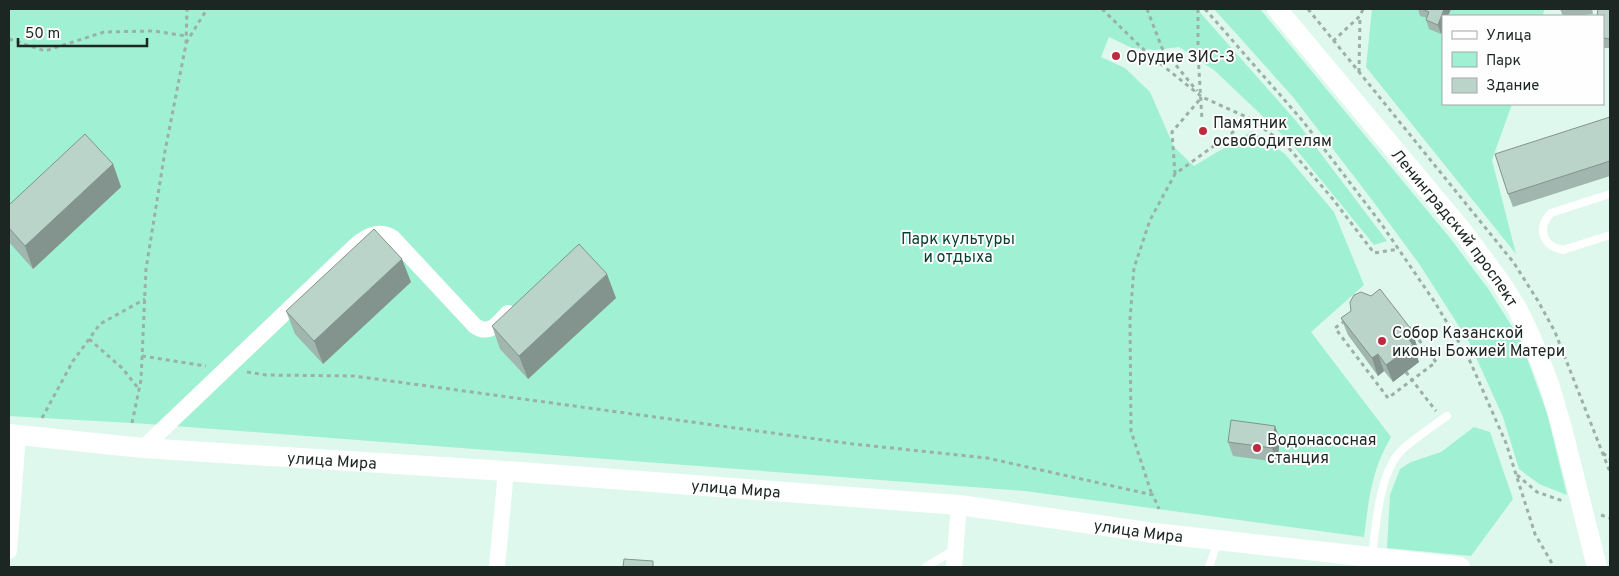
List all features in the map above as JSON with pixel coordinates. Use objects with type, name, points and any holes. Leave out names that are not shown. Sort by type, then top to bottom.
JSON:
[{"type":"street","name":"Ленинградский проспект","points":[[1277,9],[1464,233],[1501,283],[1518,310],[1539,358],[1562,428],[1597,567]]},
{"type":"street","points":[[143,448],[356,245],[372,234],[387,234],[392,238],[475,326],[481,330],[486,331],[490,329],[518,304]]},
{"type":"street","points":[[9,551],[14,435]]},
{"type":"street","name":"улица Мира","points":[[14,435],[143,448],[506,471],[959,505],[1154,533],[1460,567]]},
{"type":"street","points":[[497,567],[506,471]]},
{"type":"street","points":[[954,567],[959,505]]},
{"type":"lane","points":[[1610,194],[1551,214],[1546,218],[1543,230],[1544,237],[1549,245],[1563,250],[1610,235]]},
{"type":"lane","points":[[1372,558],[1381,495],[1390,469],[1402,450],[1444,418]]},
{"type":"lane","points":[[1209,567],[1218,540]]},
{"type":"lane","points":[[926,567],[956,549]]},
{"type":"path","points":[[132,423],[139,389],[142,356],[146,269],[165,151],[186,44],[187,9]]},
{"type":"path","points":[[186,44],[207,9]]},
{"type":"path","points":[[1102,9],[1147,53],[1202,98],[1251,119],[1287,146],[1332,198],[1374,253],[1399,249]]},
{"type":"path","points":[[1147,9],[1162,48],[1202,98]]},
{"type":"path","points":[[1198,9],[1198,54],[1202,120]]},
{"type":"path","points":[[1205,9],[1302,120],[1399,249],[1434,300],[1469,359],[1506,443],[1535,534],[1553,565]]},
{"type":"path","points":[[1334,41],[1360,16],[1363,9]]},
{"type":"path","points":[[1360,16],[1360,72]]},
{"type":"path","points":[[9,39],[45,51],[104,32],[154,30],[186,36]]},
{"type":"path","points":[[1175,174],[1172,132],[1202,98]]},
{"type":"path","points":[[1160,509],[1153,495],[1131,431],[1130,319],[1134,268],[1150,220],[1175,174],[1251,119]]},
{"type":"path","points":[[42,418],[73,361],[100,324],[145,299]]},
{"type":"path","points":[[1351,316],[1336,328],[1388,398],[1436,362],[1406,323]]},
{"type":"path","points":[[89,339],[122,368],[139,389]]},
{"type":"path","points":[[142,356],[266,375],[354,376],[854,444],[987,458],[1153,495]]},
{"type":"path","points":[[1406,372],[1444,418]]},
{"type":"path","points":[[1603,452],[1610,459]]},
{"type":"green space","name":"Парк культуры и отдыха","points":[[9,9],[1197,9],[1297,122],[1387,241],[1374,245],[1291,143],[1214,70],[1179,47],[1155,50],[1132,48],[1109,37],[1101,57],[1125,68],[1150,92],[1174,147],[1194,166],[1252,131],[1285,154],[1334,212],[1364,285],[1311,332],[1391,437],[1375,474],[1369,498],[1364,537],[1025,491],[148,424],[9,416]]},
{"type":"green space","points":[[1214,9],[1260,9],[1450,238],[1489,290],[1520,339],[1547,413],[1567,495],[1539,484],[1519,469],[1503,417],[1469,342],[1420,265],[1293,97]]},
{"type":"green space","points":[[1372,9],[1545,9],[1542,15],[1442,15],[1442,105],[1512,105],[1492,160],[1516,254],[1366,67]]},
{"type":"green space","points":[[1474,427],[1490,432],[1513,499],[1471,556],[1387,548],[1390,495],[1400,469],[1411,462],[1441,452]]},
{"type":"building","points":[[1422,9],[1444,9],[1438,25],[1426,20],[1429,12]]},
{"type":"building","points":[[1598,9],[1610,9],[1610,39],[1604,38],[1604,15],[1597,15]]},
{"type":"building","points":[[1610,117],[1610,161],[1508,194],[1495,154]]},
{"type":"building","points":[[85,134],[113,164],[25,246],[9,228],[9,205]]},
{"type":"building","points":[[374,229],[402,259],[314,341],[286,311]]},
{"type":"building","points":[[579,244],[607,274],[519,356],[492,326]]},
{"type":"building","name":"Собор Казанской иконы Божией Матери","points":[[1380,289],[1411,329],[1404,333],[1413,345],[1386,365],[1378,354],[1372,358],[1341,318],[1351,311],[1350,302],[1354,295],[1361,292],[1371,296]]},
{"type":"building","points":[[1231,420],[1275,426],[1272,448],[1228,442]]},
{"type":"building","points":[[624,559],[653,561],[653,567],[623,567]]},
{"type":"place","name":"Орудие ЗИС-3","points":[[1116,56]]},
{"type":"place","name":"Памятник освободителям","points":[[1203,131]]},
{"type":"place","name":"Собор Казанской иконы Божией Матери","points":[[1382,341]]},
{"type":"place","name":"Водонасосная станция","points":[[1257,448]]}]
